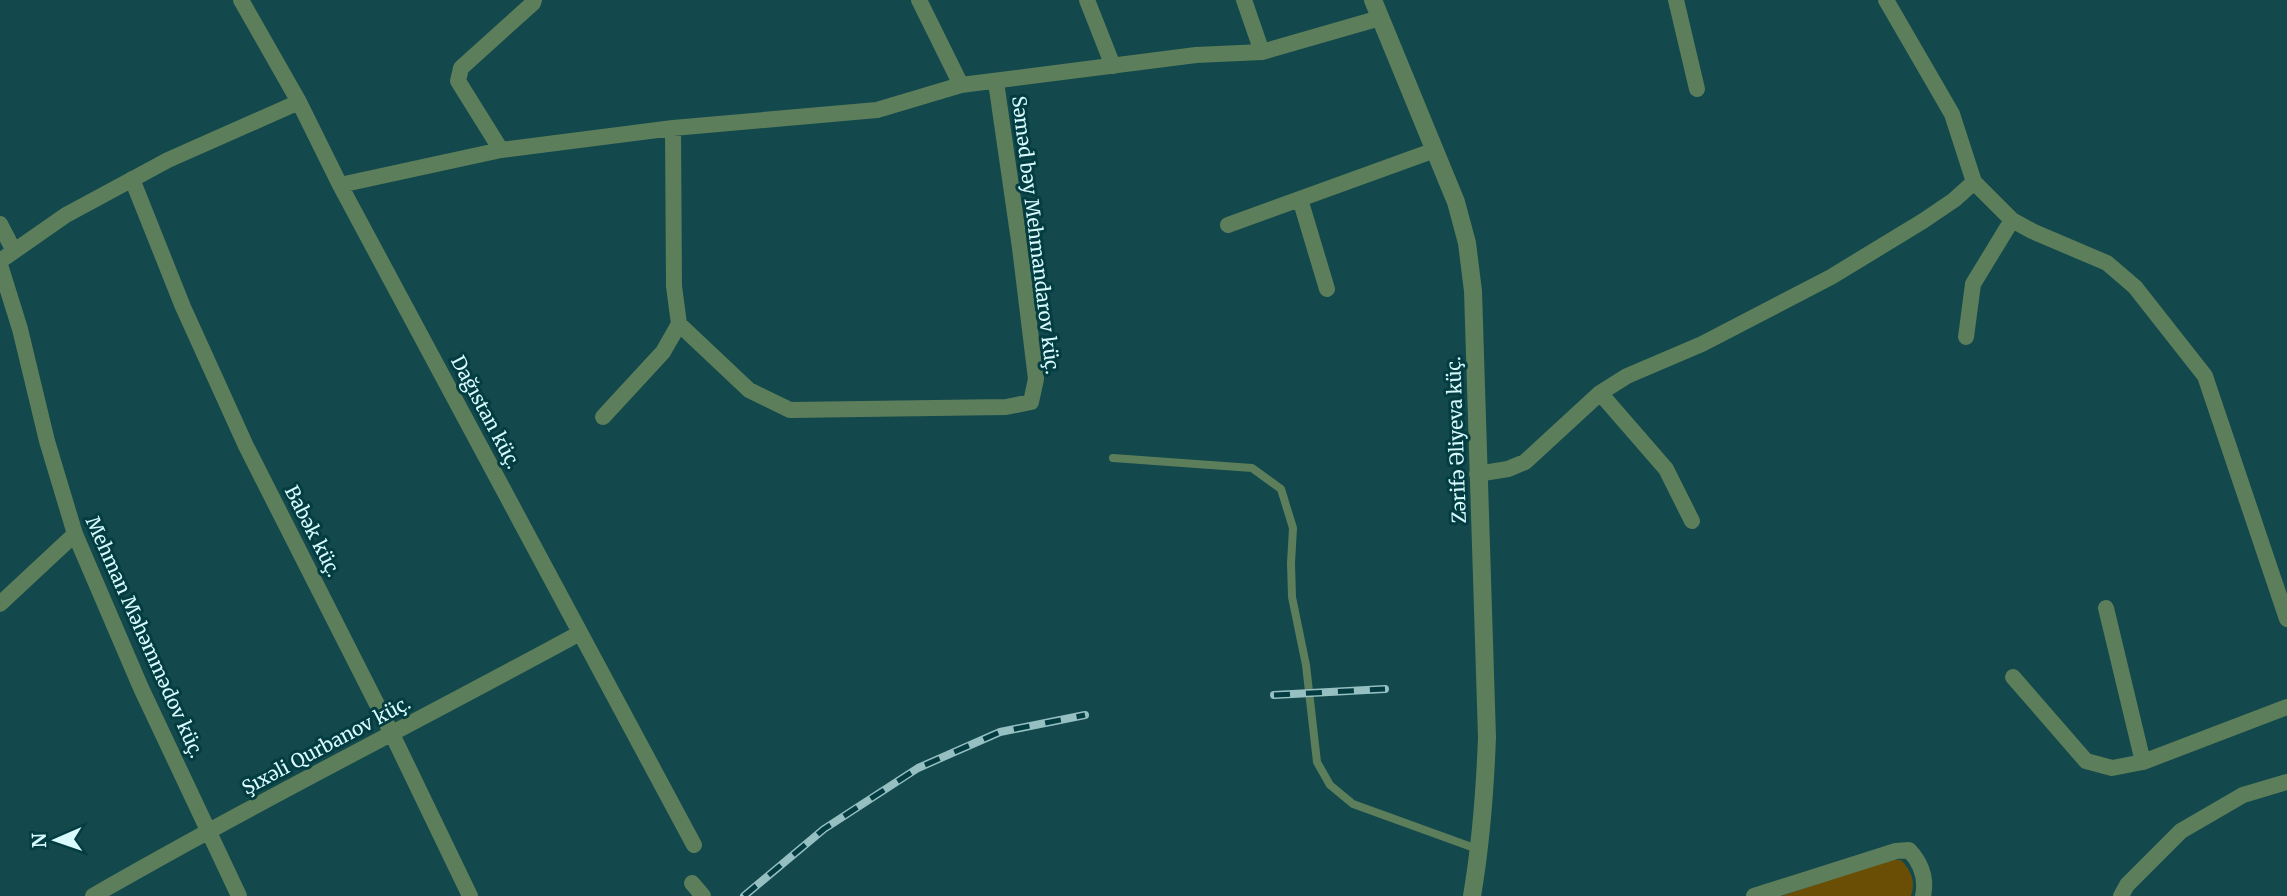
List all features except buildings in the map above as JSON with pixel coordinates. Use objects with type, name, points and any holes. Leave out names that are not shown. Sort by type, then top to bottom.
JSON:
[{"type":"street","name":"Dağıstan küç.","points":[[241,0],[299,102],[340,185],[694,845]]},
{"type":"street","points":[[501,150],[458,81],[461,68],[533,4],[534,0]]},
{"type":"street","points":[[919,0],[961,85]]},
{"type":"street","points":[[1087,0],[1113,66]]},
{"type":"street","points":[[1244,0],[1262,52]]},
{"type":"street","name":"Zərifə Əliyeva küç.","points":[[1373,0],[1456,202],[1467,243],[1473,291],[1487,737],[1480,850],[1472,896]]},
{"type":"street","points":[[1676,0],[1697,89]]},
{"type":"street","points":[[1885,0],[1952,114],[1974,182],[2012,220],[2107,263],[2135,286],[2204,376],[2287,619]]},
{"type":"street","name":"Səməd bəy Mehmandarov küç.","points":[[340,185],[501,150],[673,128],[877,110],[961,85],[1196,55],[1262,52],[1380,18]]},
{"type":"street","name":"Səməd bəy Mehmandarov küç.","points":[[679,324],[749,390],[790,410],[1006,407],[1031,402],[1037,379],[996,82]]},
{"type":"street","points":[[0,263],[66,215],[132,179],[168,160],[299,102]]},
{"type":"street","points":[[603,417],[663,352],[679,324],[674,286],[673,128]]},
{"type":"street","points":[[1228,225],[1435,150]]},
{"type":"street","name":"Babək küç.","points":[[132,179],[183,307],[246,446],[392,734],[470,896]]},
{"type":"street","points":[[1477,474],[1508,469],[1525,462],[1601,393],[1627,376],[1702,344],[1831,277],[1923,221],[1954,200],[1974,182]]},
{"type":"street","points":[[1300,199],[1327,289]]},
{"type":"street","points":[[1966,337],[1973,284],[2012,220]]},
{"type":"street","points":[[0,224],[14,251]]},
{"type":"street","name":"Mehman Məhəmmədov küç.","points":[[0,263],[20,330],[47,441],[75,534],[141,688],[239,896]]},
{"type":"street","points":[[1601,393],[1666,469],[1692,521]]},
{"type":"street","points":[[0,604],[75,534]]},
{"type":"street","points":[[2106,608],[2143,761]]},
{"type":"street","name":"Şıxəli Qurbanov küç.","points":[[93,896],[208,830],[580,633]]},
{"type":"street","points":[[2013,677],[2086,761],[2112,768],[2143,761],[2287,707]]},
{"type":"street","points":[[2121,896],[2127,885],[2180,831],[2243,795],[2287,782]]},
{"type":"street","points":[[1754,896],[1896,851],[1909,850],[1919,860],[1926,884],[1923,896]]},
{"type":"street","points":[[692,883],[703,896]]},
{"type":"lane","points":[[1113,458],[1252,468],[1281,489],[1293,528],[1292,597],[1306,665],[1317,762],[1329,785],[1353,804],[1480,850]]},
{"type":"shaded area","points":[[1886,860],[1901,860],[1907,868],[1913,881],[1911,896],[1782,896]]},
{"type":"railway","points":[[1274,695],[1385,689]]},
{"type":"railway","points":[[744,896],[824,829],[918,768],[1000,732],[1085,715]]}]
